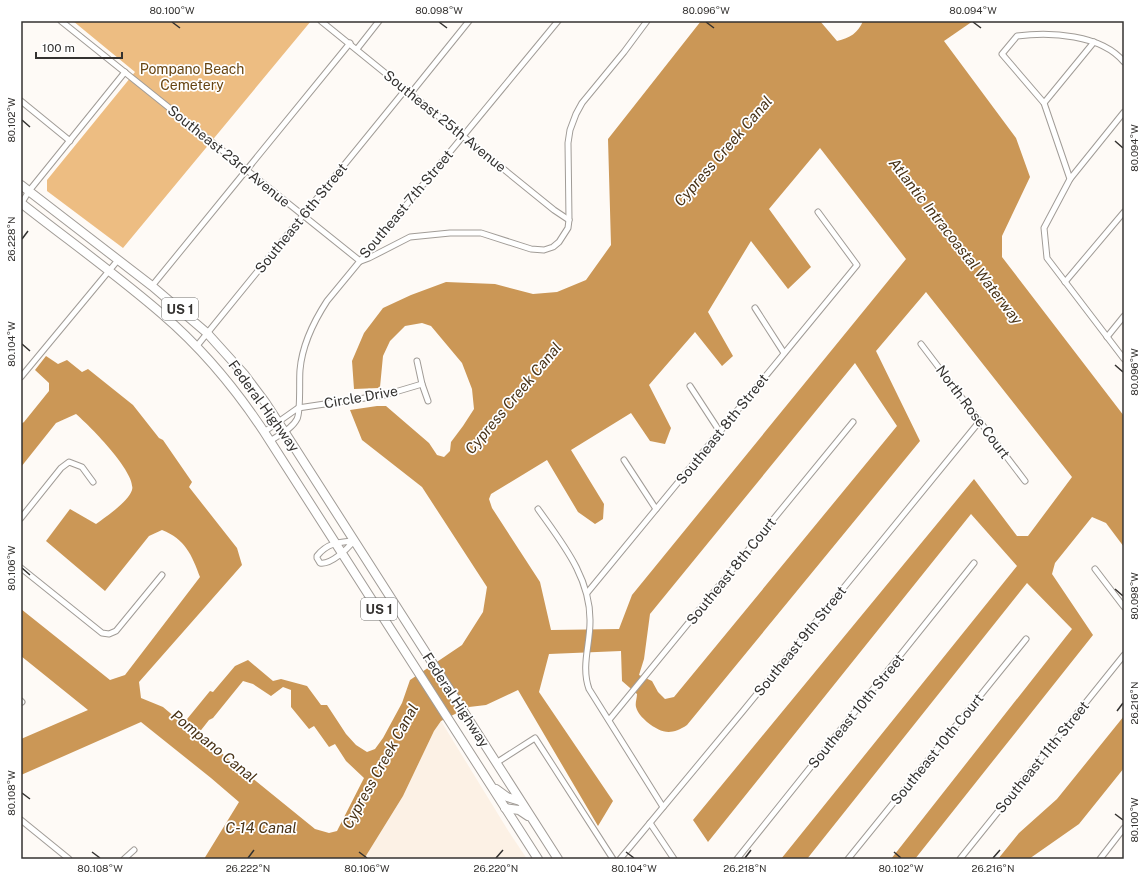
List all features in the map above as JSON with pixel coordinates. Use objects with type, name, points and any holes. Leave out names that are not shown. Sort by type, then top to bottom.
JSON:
[{"type":"main road","name":"Federal Highway","points":[[21,185],[152,286],[207,333],[244,374],[284,431],[558,859]]},
{"type":"main road","name":"Federal Highway","points":[[21,204],[162,314],[196,347],[232,387],[264,432],[336,542],[538,859]]},
{"type":"main road","points":[[492,786],[507,797],[520,801]]},
{"type":"main road","points":[[506,808],[519,810],[532,819]]},
{"type":"street","name":"Southeast 23rd Avenue","points":[[61,21],[302,216],[360,261]]},
{"type":"street","name":"Southeast 25th Avenue","points":[[322,21],[554,210],[569,220]]},
{"type":"street","points":[[357,49],[379,21]]},
{"type":"street","points":[[411,93],[469,21]]},
{"type":"street","name":"Southeast 7th Street","points":[[270,441],[293,424],[299,415],[300,369],[303,352],[318,316],[327,301],[558,21]]},
{"type":"street","points":[[360,261],[370,258],[410,237],[450,233],[481,233],[531,249],[544,250],[553,247],[559,242],[568,228],[568,142],[570,130],[576,114],[582,103],[647,22]]},
{"type":"street","points":[[1070,179],[1044,103],[1002,54],[1017,36],[1036,34],[1067,36],[1094,42],[1108,48],[1124,62]]},
{"type":"street","points":[[1044,103],[1094,42]]},
{"type":"street","points":[[152,286],[350,43]]},
{"type":"street","points":[[21,204],[29,191],[125,72]]},
{"type":"street","name":"Southeast 6th Street","points":[[196,347],[406,89]]},
{"type":"street","points":[[21,101],[70,141]]},
{"type":"street","points":[[1124,112],[1070,179],[1044,228],[1047,258],[1124,359]]},
{"type":"street","name":"Southeast 8th Street","points":[[587,593],[857,265],[818,212]]},
{"type":"street","points":[[1065,282],[1124,212]]},
{"type":"street","points":[[21,377],[118,260]]},
{"type":"street","points":[[755,308],[784,352]]},
{"type":"street","points":[[1107,337],[1124,316]]},
{"type":"street","name":"North Rose Court","points":[[921,344],[1025,481]]},
{"type":"street","points":[[417,361],[422,384],[428,401]]},
{"type":"street","name":"Circle Drive","points":[[298,408],[385,395],[422,384]]},
{"type":"street","points":[[690,386],[720,432]]},
{"type":"street","points":[[264,432],[298,408]]},
{"type":"street","name":"Southeast 8th Court","points":[[609,720],[853,422]]},
{"type":"street","name":"Southeast 9th Street","points":[[620,859],[979,422]]},
{"type":"street","points":[[624,460],[656,509]]},
{"type":"street","points":[[21,518],[61,468],[70,462],[82,467],[93,482]]},
{"type":"street","points":[[538,509],[575,564],[587,593],[590,623],[585,657],[586,679],[589,689],[663,807]]},
{"type":"street","points":[[336,542],[354,542],[343,553],[325,563],[322,564],[318,561],[317,556],[319,553],[336,542]]},
{"type":"street","name":"Southeast 10th Street","points":[[737,859],[974,563]]},
{"type":"street","points":[[21,568],[102,633],[109,634],[116,631],[162,575]]},
{"type":"street","points":[[1095,569],[1124,607]]},
{"type":"street","name":"Southeast 10th Court","points":[[848,859],[1026,639]]},
{"type":"street","name":"Southeast 11th Street","points":[[960,859],[1124,655]]},
{"type":"street","points":[[496,763],[535,738],[613,859]]},
{"type":"street","points":[[21,820],[69,859]]},
{"type":"street","points":[[650,823],[674,859]]},
{"type":"street","points":[[1100,859],[1124,828]]},
{"type":"street","points":[[124,859],[134,850]]},
{"type":"shaded area","points":[[441,721],[527,859],[364,859],[403,796],[434,731]]},
{"type":"green space","name":"Pompano Beach Cemetery","points":[[73,21],[311,21],[123,248],[47,191],[47,180],[135,72]]},
{"type":"water","points":[[701,21],[820,21],[837,41],[853,34],[859,29],[863,21],[973,21],[944,41],[1016,138],[1030,177],[1002,236],[1002,257],[1124,416],[1124,547],[1106,523],[1092,517],[1055,563],[1052,574],[1093,635],[915,859],[891,859],[1072,629],[1027,583],[807,859],[781,859],[1017,566],[971,514],[708,842],[693,820],[974,479],[1017,536],[1028,536],[1072,477],[926,292],[876,351],[920,441],[687,725],[676,731],[666,732],[652,726],[640,715],[636,707],[637,694],[622,681],[621,651],[549,654],[539,692],[613,801],[598,826],[518,690],[486,705],[469,707],[441,721],[434,731],[403,796],[364,859],[204,859],[239,802],[141,722],[21,775],[21,739],[88,710],[21,656],[21,609],[110,680],[125,675],[200,577],[187,549],[177,538],[162,530],[149,536],[105,591],[46,541],[70,509],[96,524],[122,504],[130,495],[132,490],[132,482],[120,461],[111,450],[76,414],[56,423],[21,467],[21,424],[49,391],[49,383],[35,370],[46,356],[58,364],[67,360],[82,372],[88,369],[133,405],[159,438],[163,440],[192,482],[189,487],[237,548],[242,565],[139,682],[141,698],[163,707],[183,724],[210,691],[213,692],[235,666],[248,660],[273,681],[281,679],[307,686],[321,705],[327,705],[346,734],[356,745],[367,752],[375,749],[383,738],[402,703],[410,680],[462,645],[483,612],[487,587],[422,487],[362,440],[350,410],[386,406],[429,443],[437,455],[444,457],[450,451],[451,442],[474,409],[472,389],[462,363],[431,326],[422,323],[405,326],[390,341],[383,356],[379,388],[354,389],[352,361],[364,333],[383,308],[411,295],[446,282],[495,284],[533,294],[557,292],[586,280],[611,245],[608,139]],"holes":[[[820,148],[906,259],[632,595],[619,629],[551,630],[540,582],[492,508],[489,499],[491,494],[547,460],[578,512],[595,524],[603,519],[604,504],[571,450],[631,413],[650,441],[665,444],[671,428],[649,385],[695,332],[722,366],[733,356],[708,312],[751,241],[788,289],[811,267],[769,209]],[[855,363],[897,426],[674,697],[665,699],[658,692],[652,681],[639,675],[644,659],[650,614]],[[243,681],[253,684],[271,696],[283,687],[291,690],[291,707],[309,729],[314,726],[329,747],[335,744],[346,761],[364,778],[337,831],[329,833],[315,829],[198,734],[209,720],[213,718]]]},
{"type":"water","points":[[1124,716],[1124,768],[1079,824],[1029,859],[998,859],[1019,833],[1057,799]]},
{"type":"water label","name":"Cypress Creek Canal","points":[[723,151]]},
{"type":"water label","name":"Atlantic Intracoastal Waterway","points":[[956,241]]},
{"type":"water label","name":"Cypress Creek Canal","points":[[513,398]]},
{"type":"water label","name":"Pompano Canal","points":[[214,746]]},
{"type":"water label","name":"Cypress Creek Canal","points":[[380,766]]},
{"type":"water label","name":"C-14 Canal","points":[[261,827]]}]
